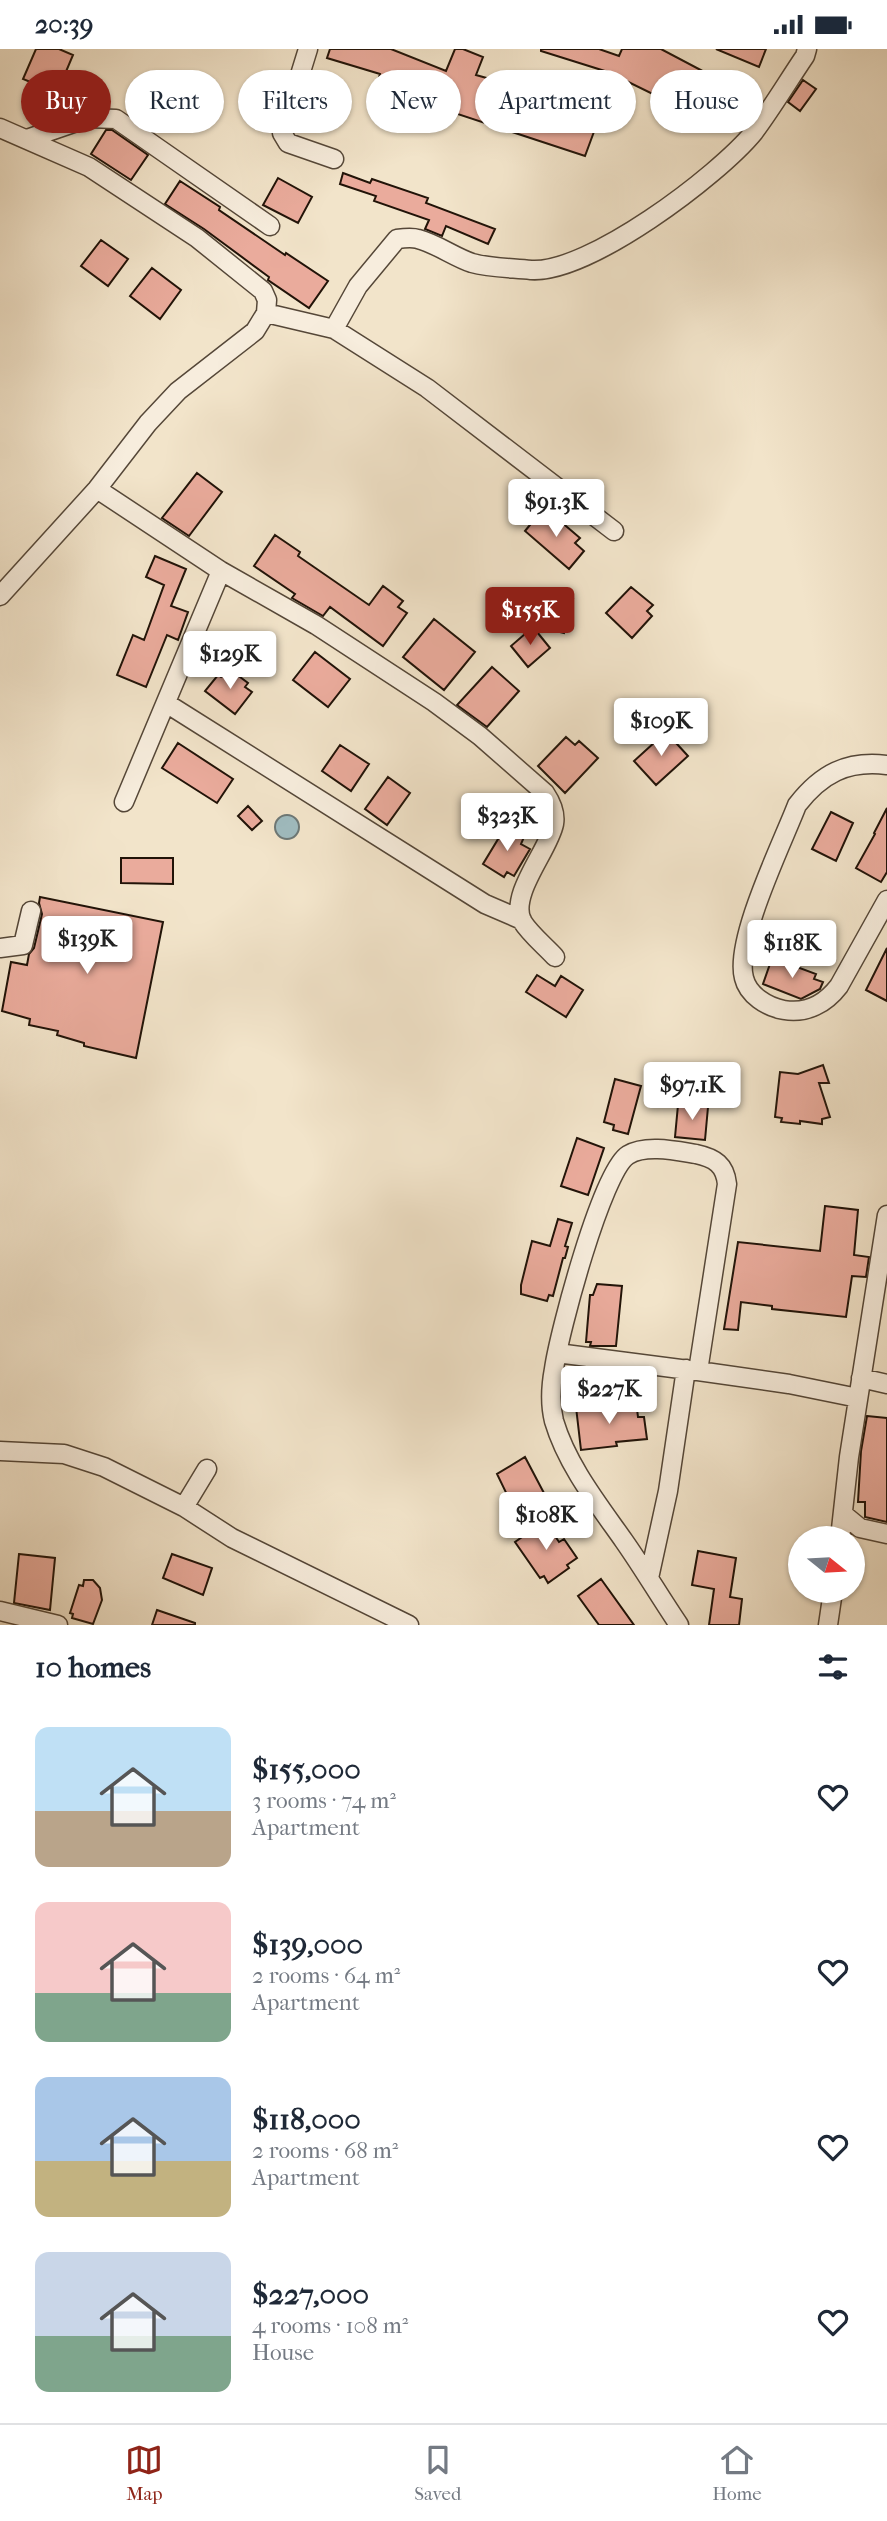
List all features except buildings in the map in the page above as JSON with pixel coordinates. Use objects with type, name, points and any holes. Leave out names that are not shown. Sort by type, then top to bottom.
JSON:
[{"type":"street","points":[[308,49],[282,133],[288,143],[334,159]]},
{"type":"street","points":[[334,329],[358,286],[397,239],[417,238],[486,266],[535,270],[575,262],[609,245],[708,178],[734,154],[754,131],[805,56],[807,49]]},
{"type":"street","points":[[27,139],[88,118],[116,119],[270,226]]},
{"type":"street","points":[[0,128],[89,167],[197,238],[263,291],[267,300],[266,313],[255,331],[178,391],[148,423],[97,489],[0,596]]},
{"type":"street","points":[[266,313],[334,329],[427,388],[614,531]]},
{"type":"street","points":[[97,489],[221,571],[316,625],[434,702],[480,736],[545,793],[551,804],[554,824],[524,888],[520,907],[522,920]]},
{"type":"street","points":[[124,802],[221,571]]},
{"type":"street","points":[[166,703],[485,904],[522,920],[555,957]]},
{"type":"street","points":[[887,765],[838,769],[826,775],[809,790],[797,806],[750,926],[742,965],[746,985],[763,1002],[782,1010],[799,1010],[819,1005],[831,997],[839,986],[887,900]]},
{"type":"street","points":[[0,948],[23,945],[31,911]]},
{"type":"street","points":[[649,1578],[727,1184],[721,1164],[714,1159],[675,1151],[639,1151],[629,1155],[614,1171],[580,1266],[558,1353],[552,1391],[554,1422],[567,1452],[587,1487],[679,1625]]},
{"type":"street","points":[[842,1526],[860,1378],[887,1215]]},
{"type":"street","points":[[558,1353],[789,1384],[858,1398]]},
{"type":"street","points":[[860,1378],[887,1384]]},
{"type":"street","points":[[0,1451],[64,1454],[104,1467],[184,1507],[232,1538],[409,1625]]},
{"type":"street","points":[[184,1507],[207,1469]]},
{"type":"street","points":[[843,1514],[860,1528],[887,1534]]},
{"type":"street","points":[[828,1625],[831,1603]]},
{"type":"street","points":[[0,1611],[58,1625]]},
{"type":"water","points":[[287,815],[295,819],[299,827],[295,835],[287,839],[279,835],[275,827],[279,819]]}]
